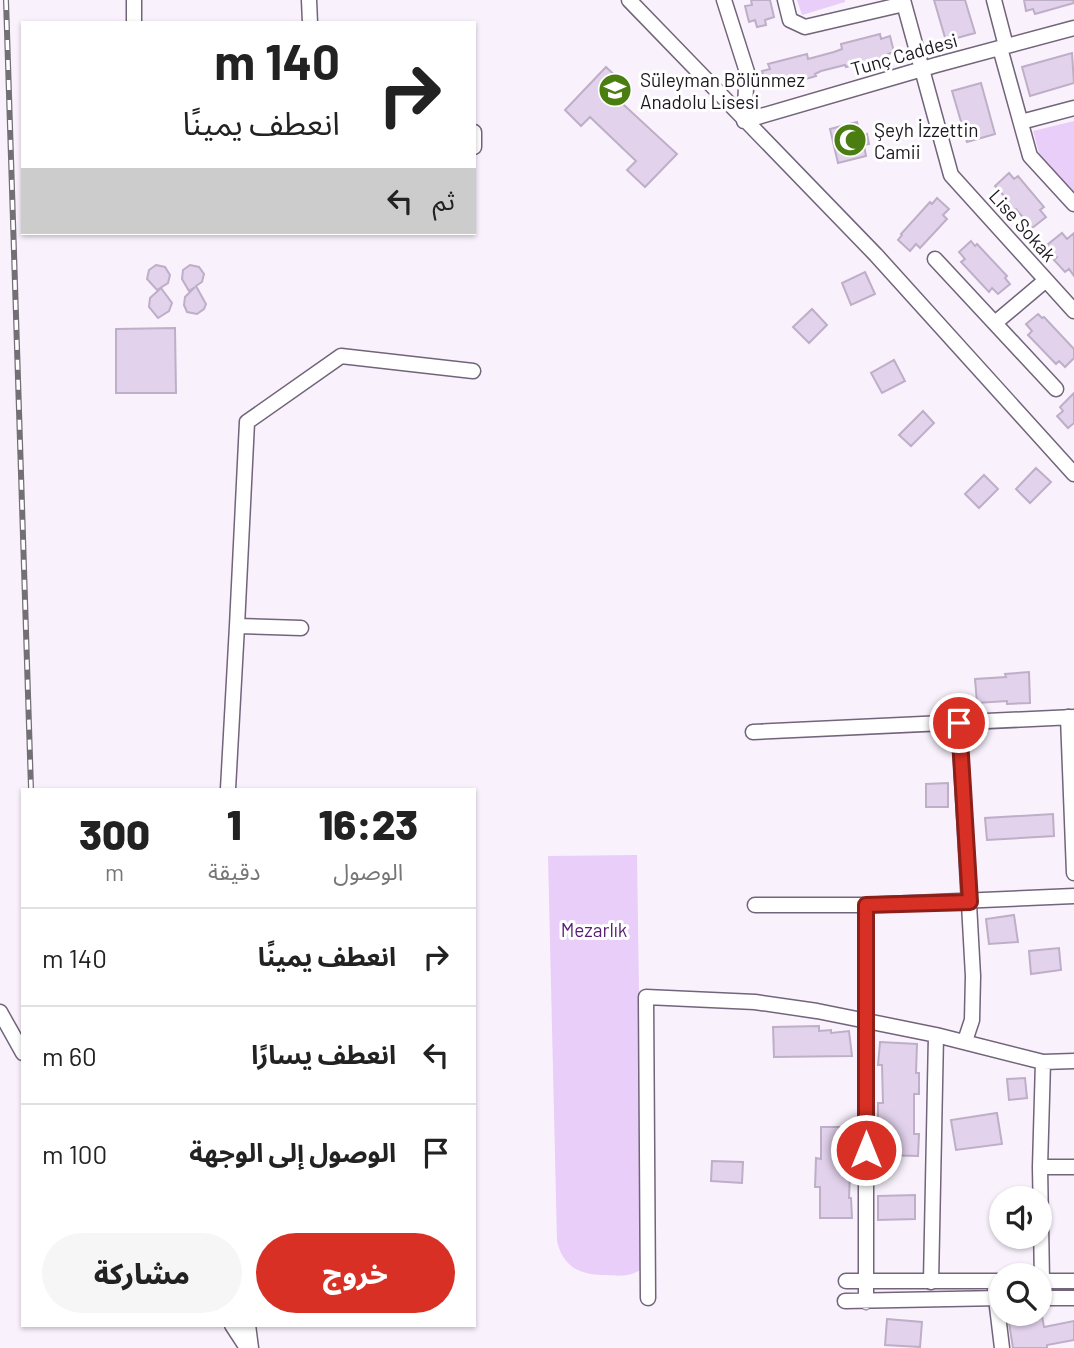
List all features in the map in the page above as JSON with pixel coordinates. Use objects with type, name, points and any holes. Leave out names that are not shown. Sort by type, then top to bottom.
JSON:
[{"type":"street","points":[[134,0],[134,21]]},
{"type":"street","points":[[309,0],[310,21]]},
{"type":"street","points":[[629,0],[876,255],[1072,468]]},
{"type":"street","points":[[724,0],[747,72],[744,121]]},
{"type":"street","points":[[785,0],[790,20],[805,27],[903,2]]},
{"type":"street","points":[[993,0],[1030,156],[1074,204]]},
{"type":"street","name":"Lise Sokak","points":[[903,2],[951,175],[1074,311]]},
{"type":"street","name":"Tunç Caddesi","points":[[744,121],[1074,28]]},
{"type":"street","points":[[1021,122],[1074,108]]},
{"type":"street","points":[[935,259],[1056,389]]},
{"type":"street","points":[[995,323],[1046,280]]},
{"type":"street","points":[[228,788],[247,422],[341,356],[473,371]]},
{"type":"street","points":[[237,626],[300,628]]},
{"type":"street","points":[[753,732],[1071,717],[1074,873]]},
{"type":"street","points":[[959,723],[973,976],[972,1020],[965,1041]]},
{"type":"street","points":[[755,905],[866,905],[1074,896]]},
{"type":"street","points":[[866,905],[866,1302]]},
{"type":"street","points":[[648,1298],[646,997],[755,1002],[965,1041],[1043,1062],[1074,1061]]},
{"type":"street","points":[[0,1012],[21,1049]]},
{"type":"street","points":[[931,1282],[936,1035]]},
{"type":"street","points":[[1041,1263],[1043,1062]]},
{"type":"street","points":[[1040,1167],[1074,1167]]},
{"type":"street","points":[[846,1281],[989,1281]]},
{"type":"street","points":[[1052,1281],[1074,1281]]},
{"type":"street","points":[[845,1301],[989,1298]]},
{"type":"street","points":[[1052,1298],[1074,1298]]},
{"type":"street","points":[[1000,1326],[1002,1348]]},
{"type":"street","points":[[233,1327],[249,1348]]},
{"type":"street","points":[[248,1327],[249,1348]]},
{"type":"green space","points":[[797,0],[845,0],[845,2],[802,15]]},
{"type":"green space","points":[[1074,121],[1074,193],[1041,160],[1033,131]]},
{"type":"green space","name":"Mezarlık","points":[[637,855],[643,1268],[626,1275],[597,1275],[581,1271],[569,1264],[557,1241],[548,856]]},
{"type":"building","points":[[751,0],[770,0],[774,17],[765,20],[766,25],[757,27],[755,20],[749,22],[745,6],[752,5]]},
{"type":"building","points":[[934,0],[965,0],[975,33],[946,41]]},
{"type":"building","points":[[1024,0],[1073,0],[1074,3],[1035,14],[1033,9],[1026,11]]},
{"type":"building","points":[[880,34],[881,39],[890,36],[894,52],[888,56],[821,71],[815,74],[816,76],[774,88],[773,85],[766,87],[762,71],[770,69],[768,64],[807,54],[808,59],[842,49],[841,44]]},
{"type":"building","points":[[1072,53],[1074,83],[1030,96],[1022,67]]},
{"type":"building","points":[[606,67],[623,83],[612,94],[677,154],[645,187],[627,170],[636,161],[590,117],[581,126],[565,110]]},
{"type":"building","points":[[981,83],[995,134],[967,142],[952,91]]},
{"type":"building","name":"Şeyh İzzettin Camii","points":[[857,122],[860,136],[867,134],[869,144],[864,145],[866,156],[838,163],[830,129]]},
{"type":"building","points":[[1009,173],[1014,179],[1018,176],[1044,207],[1040,210],[1046,217],[1032,228],[1016,209],[1012,212],[1002,200],[1005,197],[995,186]]},
{"type":"building","points":[[937,198],[949,209],[943,215],[947,219],[920,248],[916,244],[910,251],[898,240],[901,234],[930,202],[932,204]]},
{"type":"building","points":[[1062,233],[1067,239],[1074,233],[1074,276],[1069,269],[1065,272],[1054,260],[1057,257],[1047,245]]},
{"type":"building","points":[[971,241],[1007,276],[1005,278],[1010,284],[998,294],[992,288],[989,292],[961,262],[965,259],[959,252]]},
{"type":"building","points":[[156,265],[165,267],[170,275],[168,283],[157,290],[147,279],[149,270]]},
{"type":"building","points":[[190,265],[199,267],[204,274],[202,282],[196,286],[206,304],[197,314],[187,312],[184,305],[185,297],[195,287],[189,291],[182,279],[183,270]]},
{"type":"building","points":[[865,272],[875,294],[851,305],[842,283]]},
{"type":"building","points":[[161,288],[172,303],[169,311],[158,318],[149,307],[150,298]]},
{"type":"building","points":[[812,309],[827,325],[809,343],[793,327]]},
{"type":"building","points":[[1038,314],[1074,349],[1074,358],[1065,367],[1059,361],[1056,364],[1028,335],[1032,331],[1026,324]]},
{"type":"building","points":[[175,328],[176,393],[116,393],[116,329]]},
{"type":"building","points":[[894,360],[905,381],[882,393],[871,373]]},
{"type":"building","points":[[1074,393],[1074,423],[1068,428],[1057,416],[1063,411],[1060,407]]},
{"type":"building","points":[[923,411],[934,423],[911,446],[899,435]]},
{"type":"building","points":[[1036,468],[1051,482],[1030,503],[1016,489]]},
{"type":"building","points":[[984,475],[998,489],[979,508],[965,494]]},
{"type":"building","points":[[1029,672],[1030,703],[977,703],[975,679]]},
{"type":"building","points":[[948,783],[948,807],[926,807],[926,784]]},
{"type":"building","points":[[1053,814],[1054,836],[987,840],[985,818]]},
{"type":"building","points":[[1014,915],[1018,942],[989,944],[986,919]]},
{"type":"building","points":[[1059,948],[1061,970],[1031,974],[1029,951]]},
{"type":"building","points":[[819,1026],[819,1031],[831,1030],[831,1033],[849,1031],[852,1056],[774,1057],[773,1027]]},
{"type":"building","points":[[880,1042],[917,1044],[916,1073],[919,1073],[919,1094],[914,1094],[914,1134],[919,1134],[918,1156],[881,1155],[882,1127],[878,1127],[878,1103],[883,1103],[882,1065],[878,1065]]},
{"type":"building","points":[[1025,1078],[1027,1098],[1009,1100],[1007,1079]]},
{"type":"building","points":[[997,1113],[1002,1144],[956,1150],[951,1120]]},
{"type":"building","points":[[821,1127],[852,1127],[849,1198],[852,1218],[820,1218],[820,1187],[815,1187],[816,1158],[821,1159]]},
{"type":"building","points":[[712,1161],[743,1162],[742,1183],[711,1181]]},
{"type":"building","points":[[915,1195],[915,1219],[878,1220],[878,1196]]},
{"type":"building","points":[[887,1319],[922,1322],[920,1347],[885,1345]]},
{"type":"building","points":[[1074,1321],[1074,1340],[1047,1345],[1047,1348],[1013,1348],[1009,1326],[1044,1327]]},
{"type":"railway","points":[[6,0],[31,788]]},
{"type":"place","name":"Süleyman Bölünmez Anadolu Lisesi","points":[[615,90]]},
{"type":"place","name":"Şeyh İzzettin Camii","points":[[850,140]]},
{"type":"route","points":[[866,1150],[866,905],[970,902],[959,723]]}]
